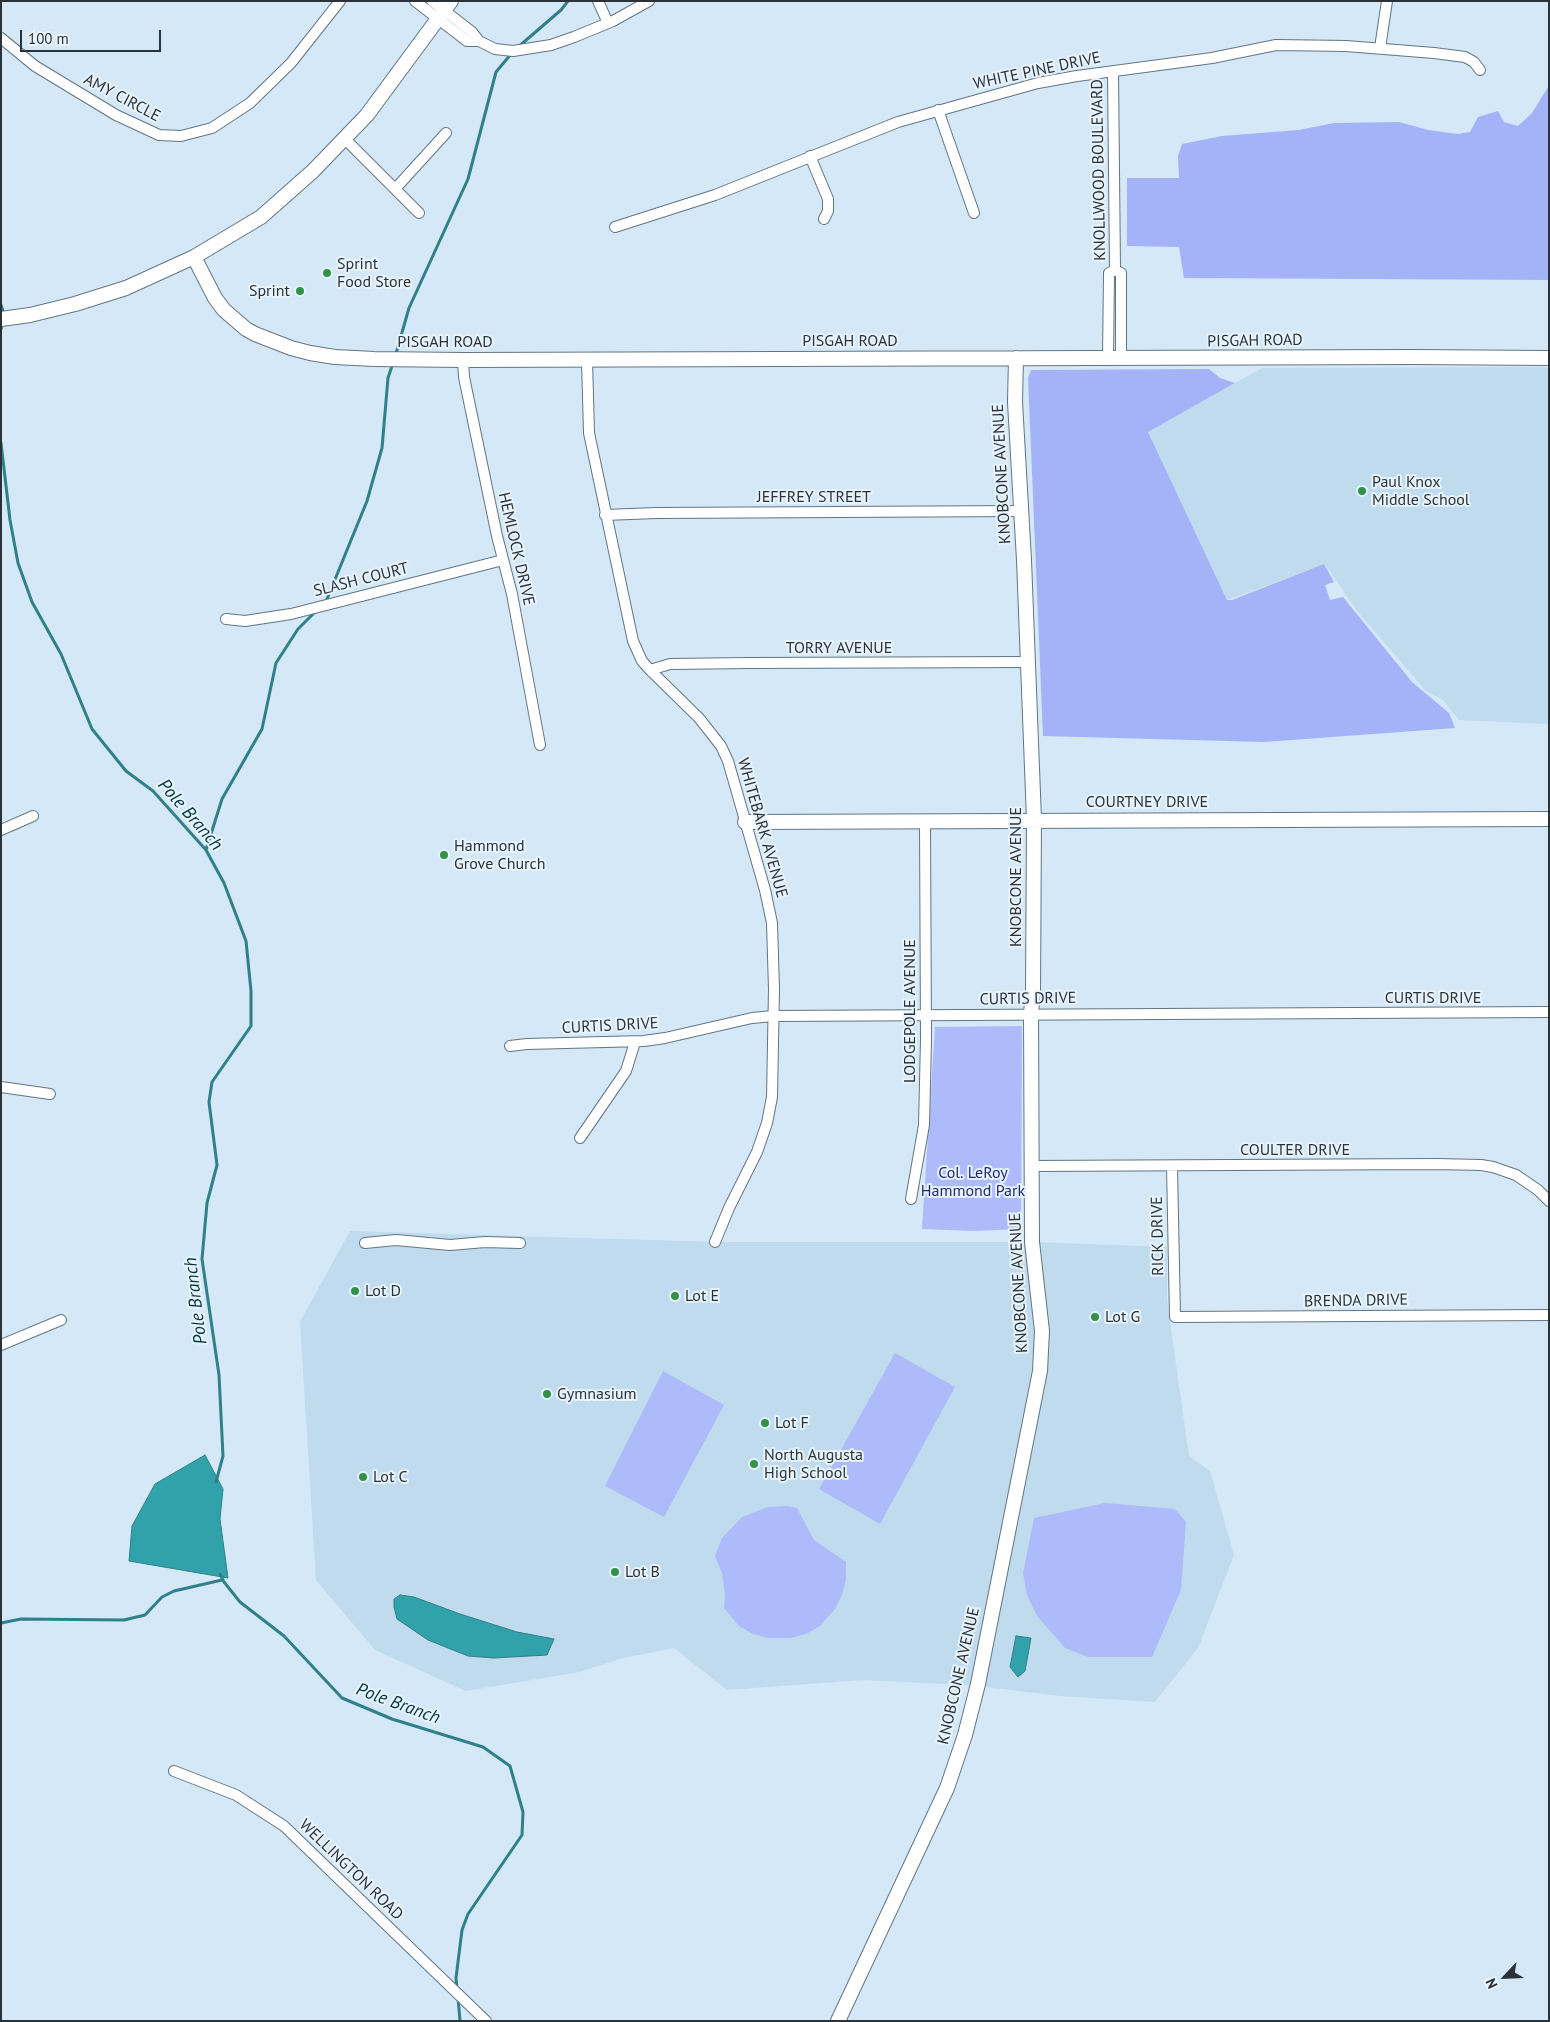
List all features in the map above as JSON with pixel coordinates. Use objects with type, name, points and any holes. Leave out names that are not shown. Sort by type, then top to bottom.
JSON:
[{"type":"street","name":"AMY CIRCLE","points":[[1,38],[35,66],[116,115],[159,135],[181,136],[212,128],[250,103],[291,63],[340,1]]},
{"type":"street","points":[[415,1],[444,10]]},
{"type":"street","points":[[432,1],[472,32],[478,42],[504,50],[537,48],[574,37],[608,23],[649,1]]},
{"type":"street","points":[[598,1],[608,23]]},
{"type":"street","points":[[1380,48],[1387,1]]},
{"type":"street","points":[[1,319],[75,304],[126,288],[194,257],[261,217],[313,171],[345,139],[367,114],[444,10]]},
{"type":"street","name":"WHITE PINE DRIVE","points":[[615,227],[715,195],[870,132],[938,110],[1038,84],[1113,71],[1212,58],[1276,45],[1380,48],[1465,57],[1474,62],[1480,70]]},
{"type":"street","name":"KNOLLWOOD BOULEVARD","points":[[1113,71],[1115,270],[1121,274],[1114,358]]},
{"type":"street","points":[[938,110],[974,214]]},
{"type":"street","points":[[395,189],[446,132]]},
{"type":"street","points":[[345,139],[419,213]]},
{"type":"street","points":[[810,156],[828,199],[828,211],[824,220]]},
{"type":"street","name":"PISGAH ROAD","points":[[194,257],[224,310],[246,329],[277,344],[310,353],[374,359],[1549,358]]},
{"type":"street","name":"KNOBCONE AVENUE","points":[[838,2021],[947,1788],[965,1735],[978,1684],[1040,1372],[1042,1331],[1032,1242],[1031,1166],[1034,820],[1022,511],[1015,402],[1016,358]]},
{"type":"street","name":"HEMLOCK DRIVE","points":[[463,360],[464,377],[512,594],[540,745]]},
{"type":"street","name":"WHITEBARK AVENUE","points":[[587,360],[589,433],[633,641],[642,661],[699,718],[721,746],[728,761],[772,922],[772,1097],[767,1123],[757,1152],[729,1208],[715,1242]]},
{"type":"street","name":"JEFFREY STREET","points":[[605,514],[656,512],[1022,511]]},
{"type":"street","name":"SLASH COURT","points":[[226,619],[245,621],[291,614],[503,560]]},
{"type":"street","name":"TORRY AVENUE","points":[[650,670],[670,664],[1028,662]]},
{"type":"street","points":[[1,830],[33,816]]},
{"type":"street","name":"COURTNEY DRIVE","points":[[745,822],[1549,818]]},
{"type":"street","name":"LODGEPOLE AVENUE","points":[[911,1199],[924,1125],[925,822]]},
{"type":"street","name":"CURTIS DRIVE","points":[[510,1046],[635,1042],[665,1038],[752,1018],[773,1016],[1031,1013],[1549,1012]]},
{"type":"street","points":[[580,1138],[626,1071],[635,1042]]},
{"type":"street","points":[[1,1088],[50,1094]]},
{"type":"street","name":"COULTER DRIVE","points":[[1031,1166],[1481,1165],[1516,1175],[1538,1190],[1549,1201]]},
{"type":"street","name":"RICK DRIVE","points":[[1172,1166],[1174,1306]]},
{"type":"street","points":[[365,1242],[396,1240],[450,1245],[486,1242],[520,1243]]},
{"type":"street","name":"BRENDA DRIVE","points":[[1174,1306],[1175,1317],[1549,1315]]},
{"type":"street","points":[[1,1345],[61,1320]]},
{"type":"street","name":"WELLINGTON ROAD","points":[[174,1771],[236,1795],[284,1826],[486,2021]]},
{"type":"shaded area","points":[[1548,87],[1549,280],[1184,278],[1179,247],[1127,246],[1127,178],[1179,178],[1178,156],[1182,144],[1222,136],[1299,130],[1334,123],[1399,122],[1428,130],[1458,134],[1470,132],[1478,117],[1498,111],[1504,122],[1518,126],[1532,113]]},
{"type":"shaded area","name":"Paul Knox Middle School","points":[[1544,367],[1549,369],[1549,724],[1459,720],[1443,700],[1426,691],[1358,612],[1325,564],[1227,600],[1148,432],[1262,368]]},
{"type":"shaded area","points":[[1209,369],[1220,378],[1235,383],[1148,432],[1227,600],[1232,600],[1324,564],[1334,582],[1325,585],[1330,600],[1343,597],[1412,682],[1449,713],[1455,728],[1264,742],[1043,736],[1028,378],[1031,370]]},
{"type":"shaded area","name":"North Augusta High School","points":[[350,1231],[715,1242],[1032,1242],[1167,1247],[1167,1300],[1189,1456],[1210,1471],[1234,1555],[1198,1648],[1155,1702],[1060,1696],[969,1685],[862,1680],[727,1690],[674,1648],[623,1658],[579,1672],[466,1691],[375,1650],[316,1580],[300,1322]]},
{"type":"shaded area","points":[[205,1455],[223,1489],[220,1519],[228,1578],[129,1561],[132,1526],[155,1484]]},
{"type":"shaded area","points":[[400,1595],[414,1597],[517,1632],[554,1639],[547,1655],[494,1658],[468,1656],[428,1640],[397,1619],[394,1599]]},
{"type":"shaded area","points":[[1016,1636],[1031,1638],[1025,1671],[1018,1677],[1010,1667]]},
{"type":"green space","name":"Col. LeRoy Hammond Park","points":[[1022,1026],[1021,1229],[973,1231],[922,1229],[935,1027]]},
{"type":"green space","points":[[895,1353],[955,1387],[880,1524],[819,1489]]},
{"type":"green space","points":[[663,1371],[724,1405],[664,1517],[605,1486]]},
{"type":"green space","points":[[1105,1503],[1175,1509],[1186,1522],[1181,1590],[1152,1657],[1088,1657],[1065,1648],[1037,1616],[1027,1595],[1023,1573],[1034,1518]]},
{"type":"green space","points":[[787,1506],[797,1508],[814,1540],[846,1562],[846,1580],[842,1595],[835,1609],[820,1626],[806,1634],[791,1638],[768,1638],[753,1634],[739,1626],[724,1608],[725,1595],[722,1573],[715,1556],[722,1538],[742,1517],[768,1507]]},
{"type":"waterway","points":[[517,48],[561,10],[568,1]]},
{"type":"waterway","points":[[395,357],[409,308],[468,179],[496,72],[511,54]]},
{"type":"waterway","name":"Pole Branch","points":[[1,305],[4,314]]},
{"type":"waterway","name":"Pole Branch","points":[[1,329],[3,322]]},
{"type":"waterway","points":[[325,602],[367,501],[382,448],[388,378],[393,363]]},
{"type":"waterway","name":"Pole Branch","points":[[1,443],[10,520],[18,563],[32,602],[61,654],[92,729],[126,771],[153,791],[206,850],[224,883],[246,941],[251,991],[251,1026],[212,1082],[209,1102],[217,1165],[207,1203],[202,1259],[219,1375],[223,1456],[216,1482]]},
{"type":"waterway","points":[[206,850],[222,799],[262,729],[276,663],[298,629],[315,612]]},
{"type":"waterway","name":"Pole Branch","points":[[220,1574],[240,1602],[284,1636],[342,1698],[392,1719],[483,1747],[510,1766],[523,1812],[522,1835],[468,1914],[462,1930],[456,1978],[457,1989]]},
{"type":"waterway","points":[[1,1623],[21,1619],[124,1620],[145,1615],[162,1597],[174,1591],[222,1580]]},
{"type":"waterway","name":"Pole Branch","points":[[458,1998],[460,2021]]},
{"type":"place","name":"Sprint Food Store","points":[[327,273]]},
{"type":"place","name":"Sprint","points":[[300,291]]},
{"type":"place","name":"Paul Knox Middle School","points":[[1362,491]]},
{"type":"place","name":"Hammond Grove Church","points":[[444,855]]},
{"type":"place","name":"Lot D","points":[[355,1291]]},
{"type":"place","name":"Lot E","points":[[675,1296]]},
{"type":"place","name":"Lot G","points":[[1095,1317]]},
{"type":"place","name":"Gymnasium","points":[[547,1394]]},
{"type":"place","name":"Lot F","points":[[765,1423]]},
{"type":"place","name":"North Augusta High School","points":[[754,1464]]},
{"type":"place","name":"Lot C","points":[[363,1477]]},
{"type":"place","name":"Lot B","points":[[615,1572]]}]
